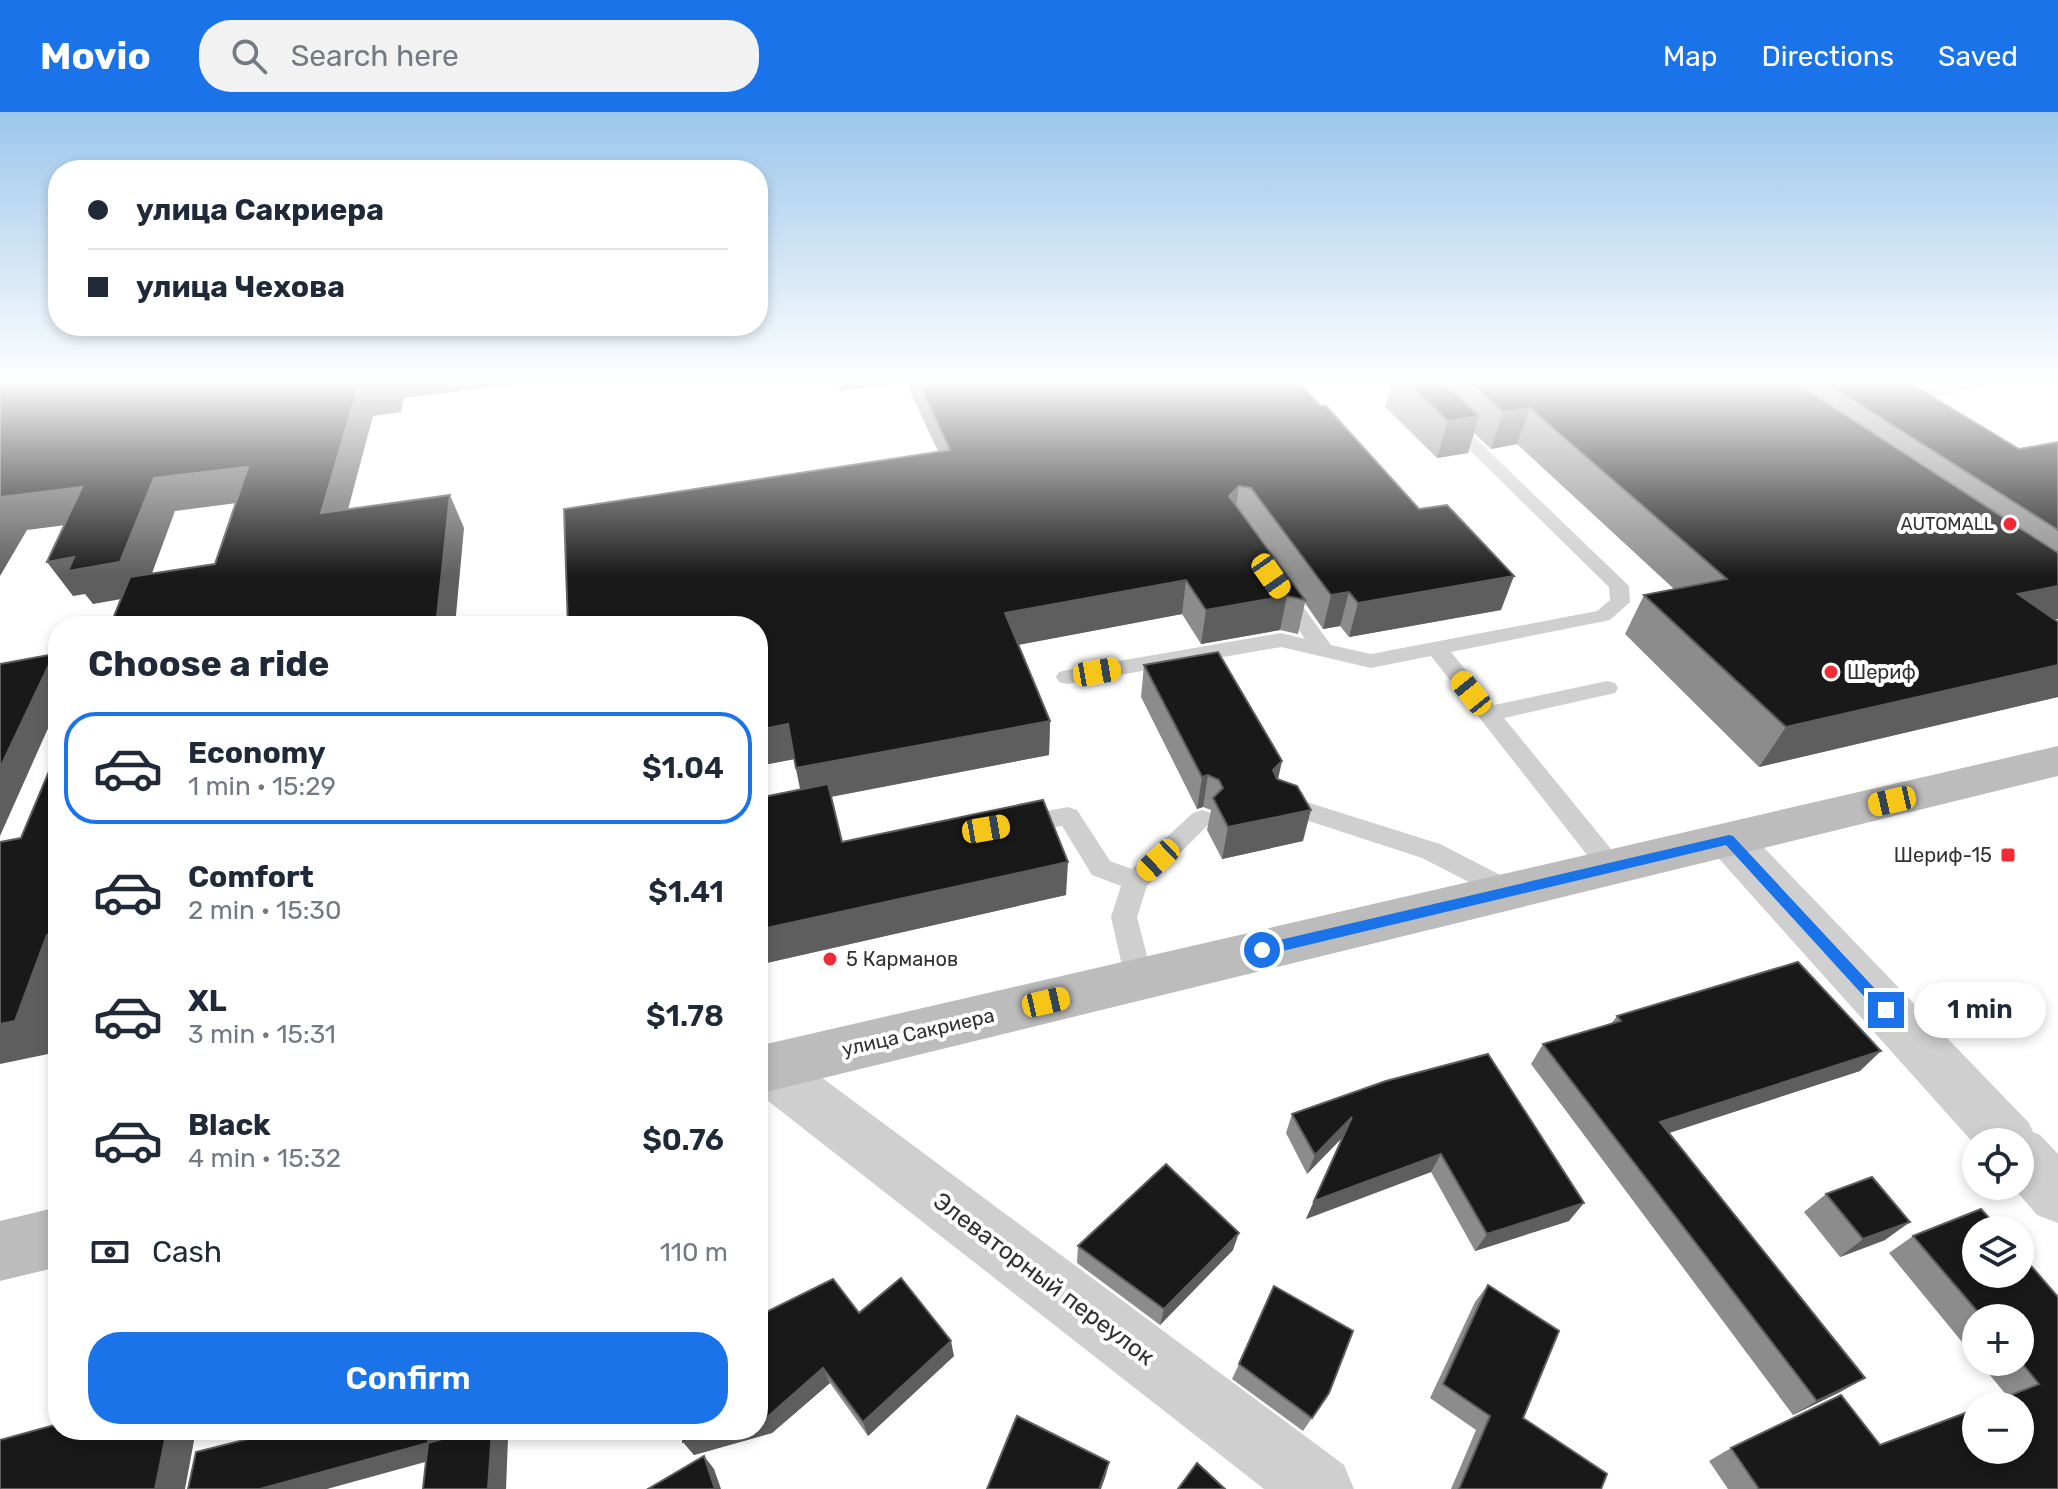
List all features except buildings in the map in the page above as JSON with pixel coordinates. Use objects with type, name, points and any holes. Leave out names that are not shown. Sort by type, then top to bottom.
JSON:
[{"type":"street","name":"улица Сакриера","points":[[768,1068],[2058,761]]},
{"type":"street","points":[[1729,840],[1996,1128]]},
{"type":"street","name":"Элеваторный переулок","points":[[768,1073],[1320,1489]]},
{"type":"street","points":[[2034,1169],[2058,1195]]},
{"type":"street","points":[[0,1251],[48,1239]]},
{"type":"lane","points":[[1067,677],[1281,640],[1371,661],[1603,616],[1620,602],[1619,586],[1475,447]]},
{"type":"lane","points":[[1271,576],[1324,650]]},
{"type":"lane","points":[[1437,649],[1611,867]]},
{"type":"lane","points":[[1489,714],[1607,688]]},
{"type":"lane","points":[[1281,803],[1425,849],[1509,891]]},
{"type":"lane","points":[[993,828],[1068,816],[1101,868],[1136,881]]},
{"type":"lane","points":[[1139,979],[1124,917],[1136,881],[1202,819]]},
{"type":"place","name":"AUTOMALL","points":[[2010,524]]},
{"type":"place","name":"Шериф","points":[[1831,672]]},
{"type":"place","name":"Шериф-15","points":[[2008,855]]},
{"type":"place","name":"5 Карманов","points":[[830,959]]},
{"type":"route","points":[[1262,950],[1729,840],[1886,1010]]}]
